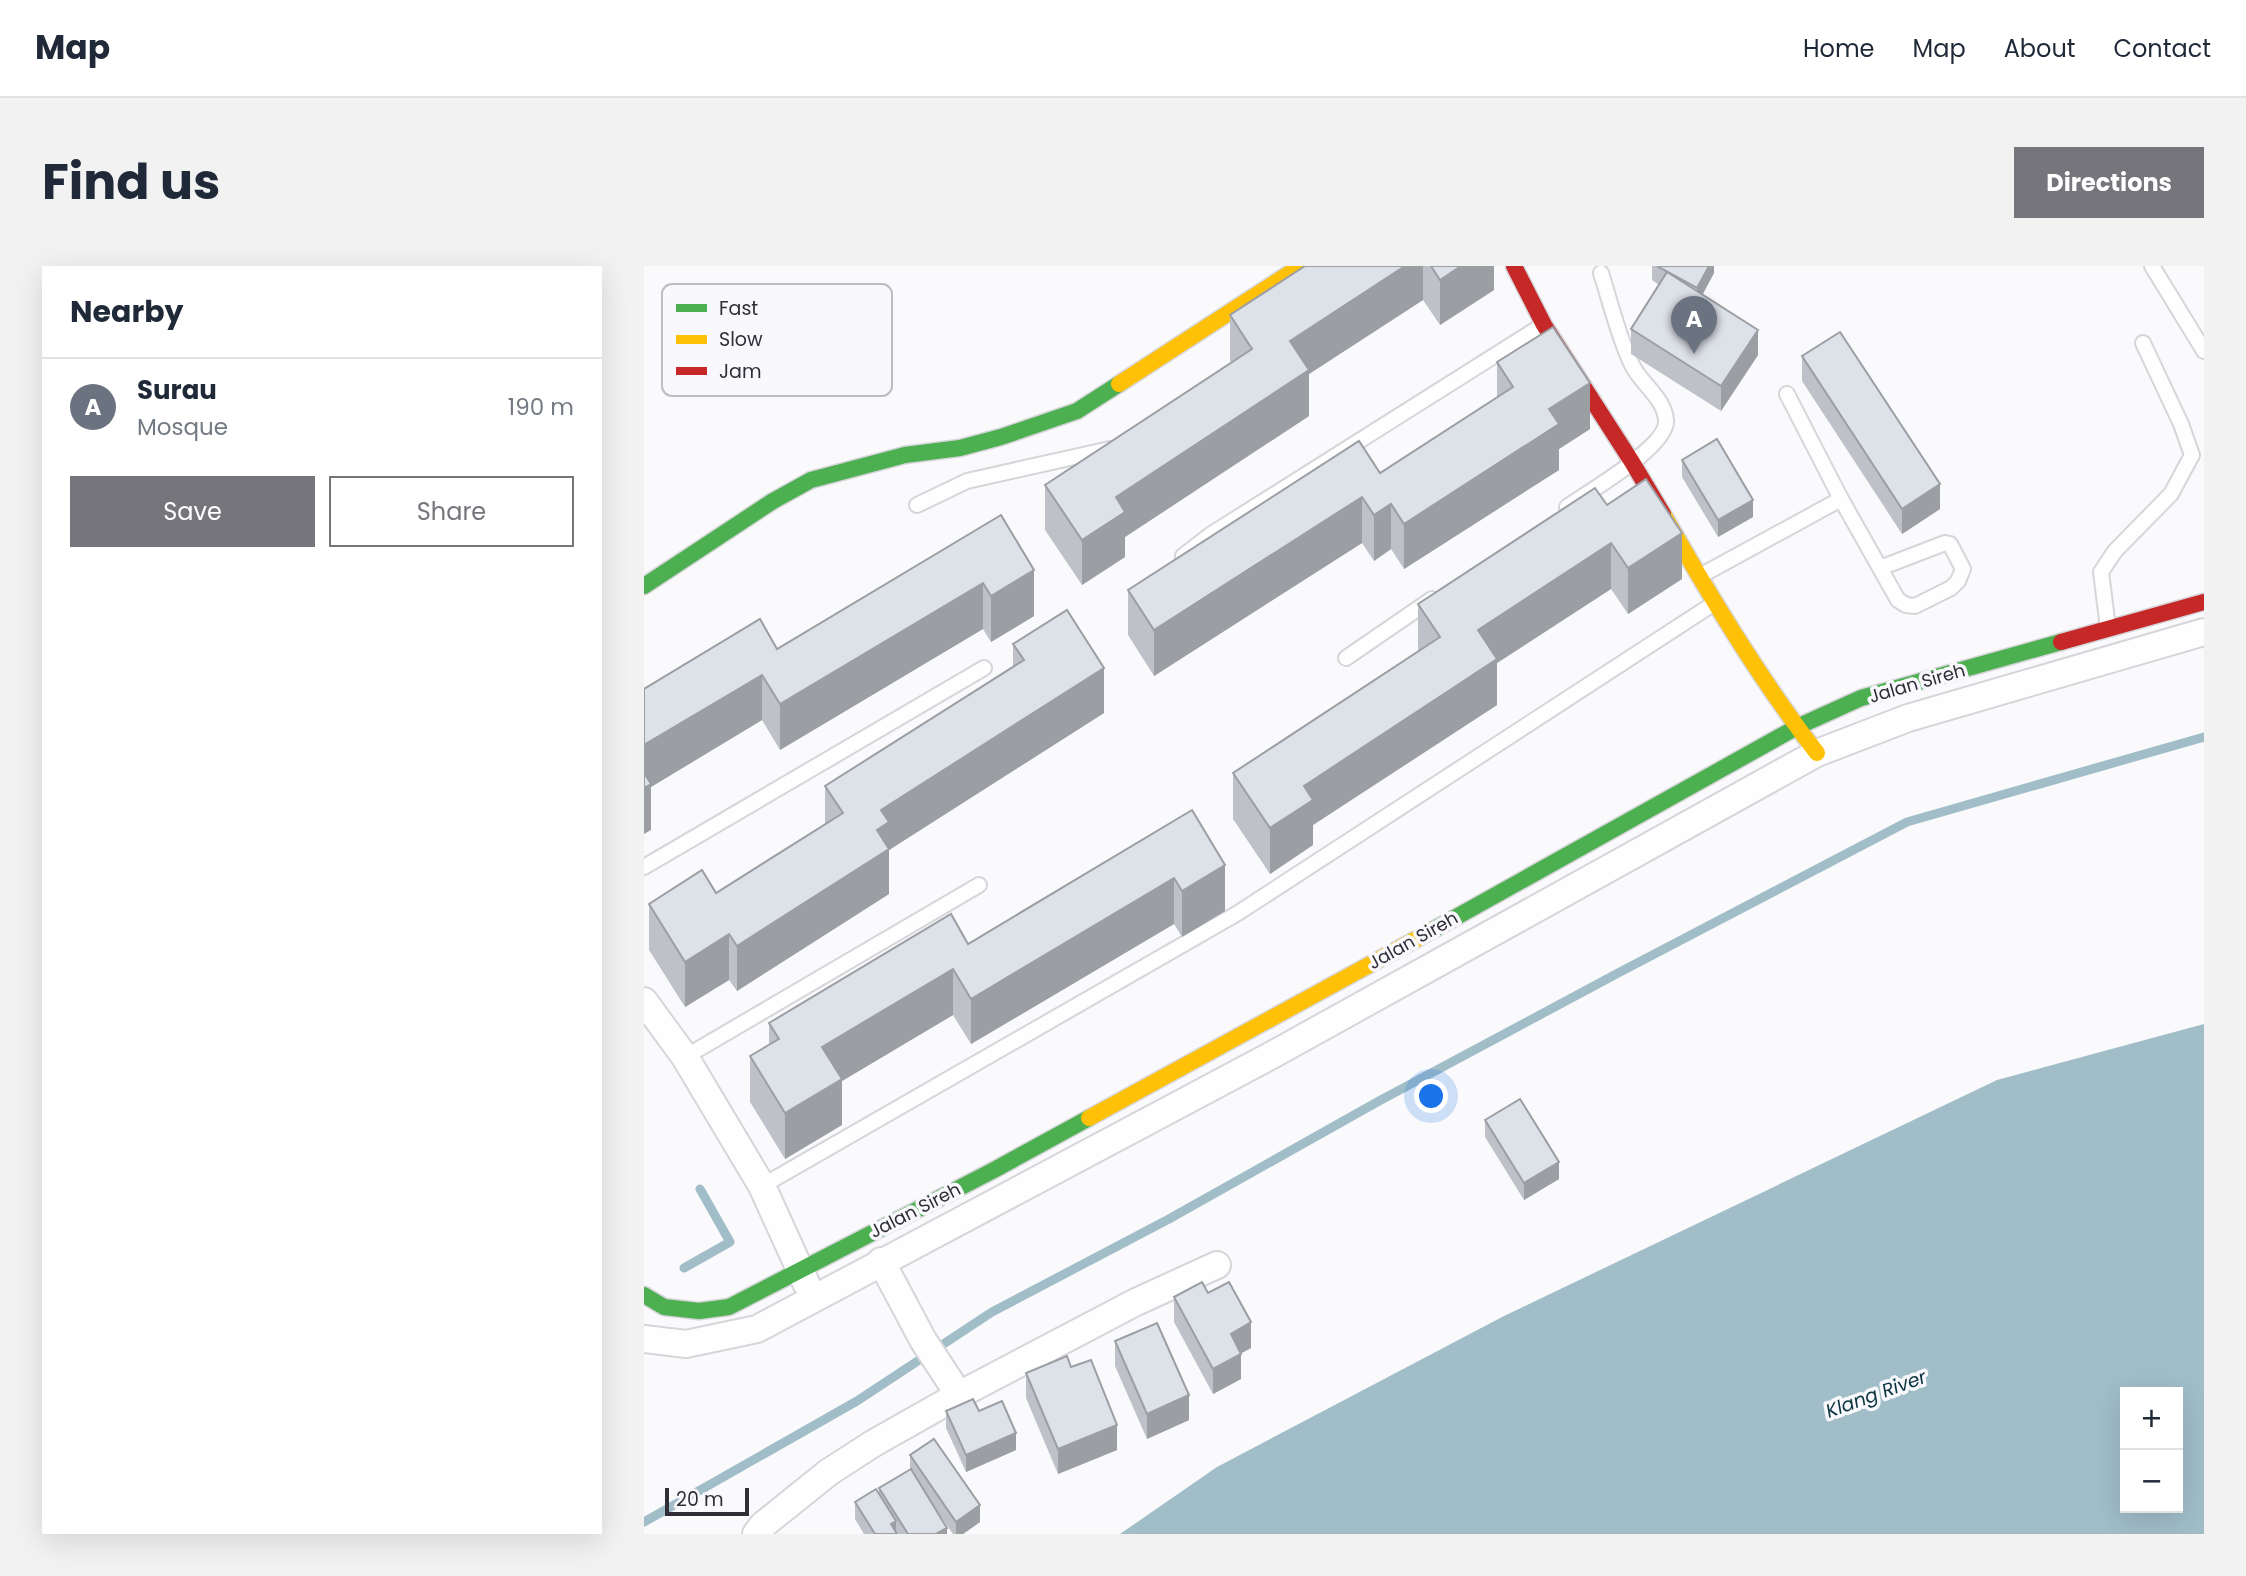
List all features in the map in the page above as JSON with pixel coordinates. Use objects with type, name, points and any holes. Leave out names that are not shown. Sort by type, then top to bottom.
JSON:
[{"type":"street","points":[[644,586],[773,501],[811,480],[905,455],[971,446],[1077,411],[1301,266]]},
{"type":"street","points":[[1514,266],[1544,325],[1632,462],[1714,603],[1817,753]]},
{"type":"street","name":"Jalan Sireh","points":[[644,1295],[664,1307],[699,1311],[729,1307],[757,1294],[799,1269],[993,1170],[1797,727],[1861,698],[2204,602]]},
{"type":"street","name":"Jalan Sireh","points":[[644,1339],[686,1344],[725,1338],[757,1329],[1272,1055],[1817,753],[1908,718],[2204,632]]},
{"type":"street","points":[[644,1001],[685,1057],[762,1186],[813,1297]]},
{"type":"street","points":[[881,1261],[923,1340],[959,1395]]},
{"type":"street","points":[[756,1534],[763,1525],[829,1472],[874,1443],[1136,1302],[1217,1265]]},
{"type":"lane","points":[[2152,266],[2204,351]]},
{"type":"lane","points":[[1552,517],[1632,462],[1661,437],[1667,421],[1659,401],[1632,367],[1601,273]]},
{"type":"lane","points":[[1166,569],[1210,536],[1544,325]]},
{"type":"lane","points":[[2108,630],[2101,572],[2115,551],[2171,494],[2192,456],[2181,424],[2143,344]]},
{"type":"lane","points":[[1787,394],[1841,499],[1898,600],[1915,606],[1951,588],[1958,581],[1963,569],[1950,544],[1945,543],[1880,568]]},
{"type":"lane","points":[[917,505],[967,481],[1107,450],[1119,443]]},
{"type":"lane","points":[[1699,576],[1841,499]]},
{"type":"lane","points":[[1346,658],[1449,587]]},
{"type":"lane","points":[[762,1186],[1238,913],[1714,603]]},
{"type":"lane","points":[[644,867],[984,668]]},
{"type":"lane","points":[[685,1057],[979,884]]},
{"type":"water","name":"Klang River","points":[[2204,1024],[2204,1534],[1120,1534],[1217,1467],[1504,1316],[1997,1080]]},
{"type":"building","points":[[1305,266],[1405,266],[1290,341],[1309,370],[1116,497],[1125,512],[1082,540],[1045,485],[1252,349],[1230,315]]},
{"type":"building","points":[[1431,266],[1461,266],[1440,280]]},
{"type":"building","points":[[1657,266],[1709,266],[1697,288]]},
{"type":"building","points":[[1667,272],[1758,330],[1721,386],[1631,329]]},
{"type":"building","points":[[1553,327],[1590,383],[1549,409],[1559,424],[1404,524],[1391,504],[1374,515],[1362,497],[1154,630],[1128,590],[1359,441],[1380,473],[1513,387],[1497,362]]},
{"type":"building","points":[[1840,332],[1940,484],[1902,509],[1802,356]]},
{"type":"building","points":[[1717,439],[1753,500],[1718,520],[1682,460]]},
{"type":"building","points":[[1646,479],[1682,533],[1628,568],[1611,543],[1478,630],[1497,659],[1304,786],[1313,800],[1270,828],[1233,773],[1440,637],[1418,604],[1595,488],[1607,505]]},
{"type":"building","points":[[1001,515],[1034,570],[991,596],[983,583],[780,704],[762,675],[644,745],[644,689],[760,619],[777,649]]},
{"type":"building","points":[[1067,610],[1104,668],[881,810],[889,822],[877,830],[889,849],[737,946],[729,934],[685,962],[649,904],[702,870],[716,893],[843,813],[825,786],[1024,660],[1013,644]]},
{"type":"building","points":[[644,773],[651,784],[644,788]]},
{"type":"building","points":[[1192,810],[1225,865],[1182,891],[1174,878],[971,999],[953,969],[822,1047],[842,1079],[785,1113],[750,1056],[779,1039],[769,1023],[951,914],[968,944]]},
{"type":"building","points":[[1520,1099],[1559,1162],[1524,1183],[1485,1120]]},
{"type":"building","points":[[1202,1282],[1208,1293],[1229,1282],[1251,1322],[1231,1334],[1241,1354],[1213,1369],[1174,1297]]},
{"type":"building","points":[[1157,1323],[1189,1395],[1147,1414],[1115,1341]]},
{"type":"building","points":[[1067,1356],[1071,1367],[1091,1360],[1117,1425],[1058,1449],[1026,1373]]},
{"type":"building","points":[[973,1399],[979,1411],[1002,1401],[1016,1433],[966,1455],[946,1411]]},
{"type":"building","points":[[934,1439],[980,1505],[956,1522],[910,1455]]},
{"type":"building","points":[[911,1469],[947,1528],[936,1534],[908,1534],[879,1488]]},
{"type":"building","points":[[876,1489],[896,1521],[891,1524],[897,1534],[875,1534],[855,1502]]},
{"type":"waterway","points":[[644,1522],[857,1401],[992,1312],[1169,1219],[1379,1101],[1907,822],[2204,737]]},
{"type":"waterway","points":[[684,1268],[730,1242],[700,1189]]},
{"type":"traffic: fast","points":[[644,586],[773,501],[811,480],[905,455],[960,448],[1001,437],[1077,411],[1119,384]]},
{"type":"traffic: fast","points":[[1433,930],[1797,727],[1861,698],[2061,642]]},
{"type":"traffic: fast","points":[[644,1295],[664,1307],[699,1311],[729,1307],[1089,1118]]},
{"type":"traffic: slow","points":[[1119,384],[1301,266]]},
{"type":"traffic: slow","points":[[1663,514],[1736,636],[1817,753]]},
{"type":"traffic: slow","points":[[1089,1118],[1433,930]]},
{"type":"traffic: jam","points":[[1514,266],[1544,325],[1663,514]]},
{"type":"traffic: jam","points":[[2061,642],[2204,602]]},
{"type":"place","name":"Surau","points":[[1694,354]]}]
